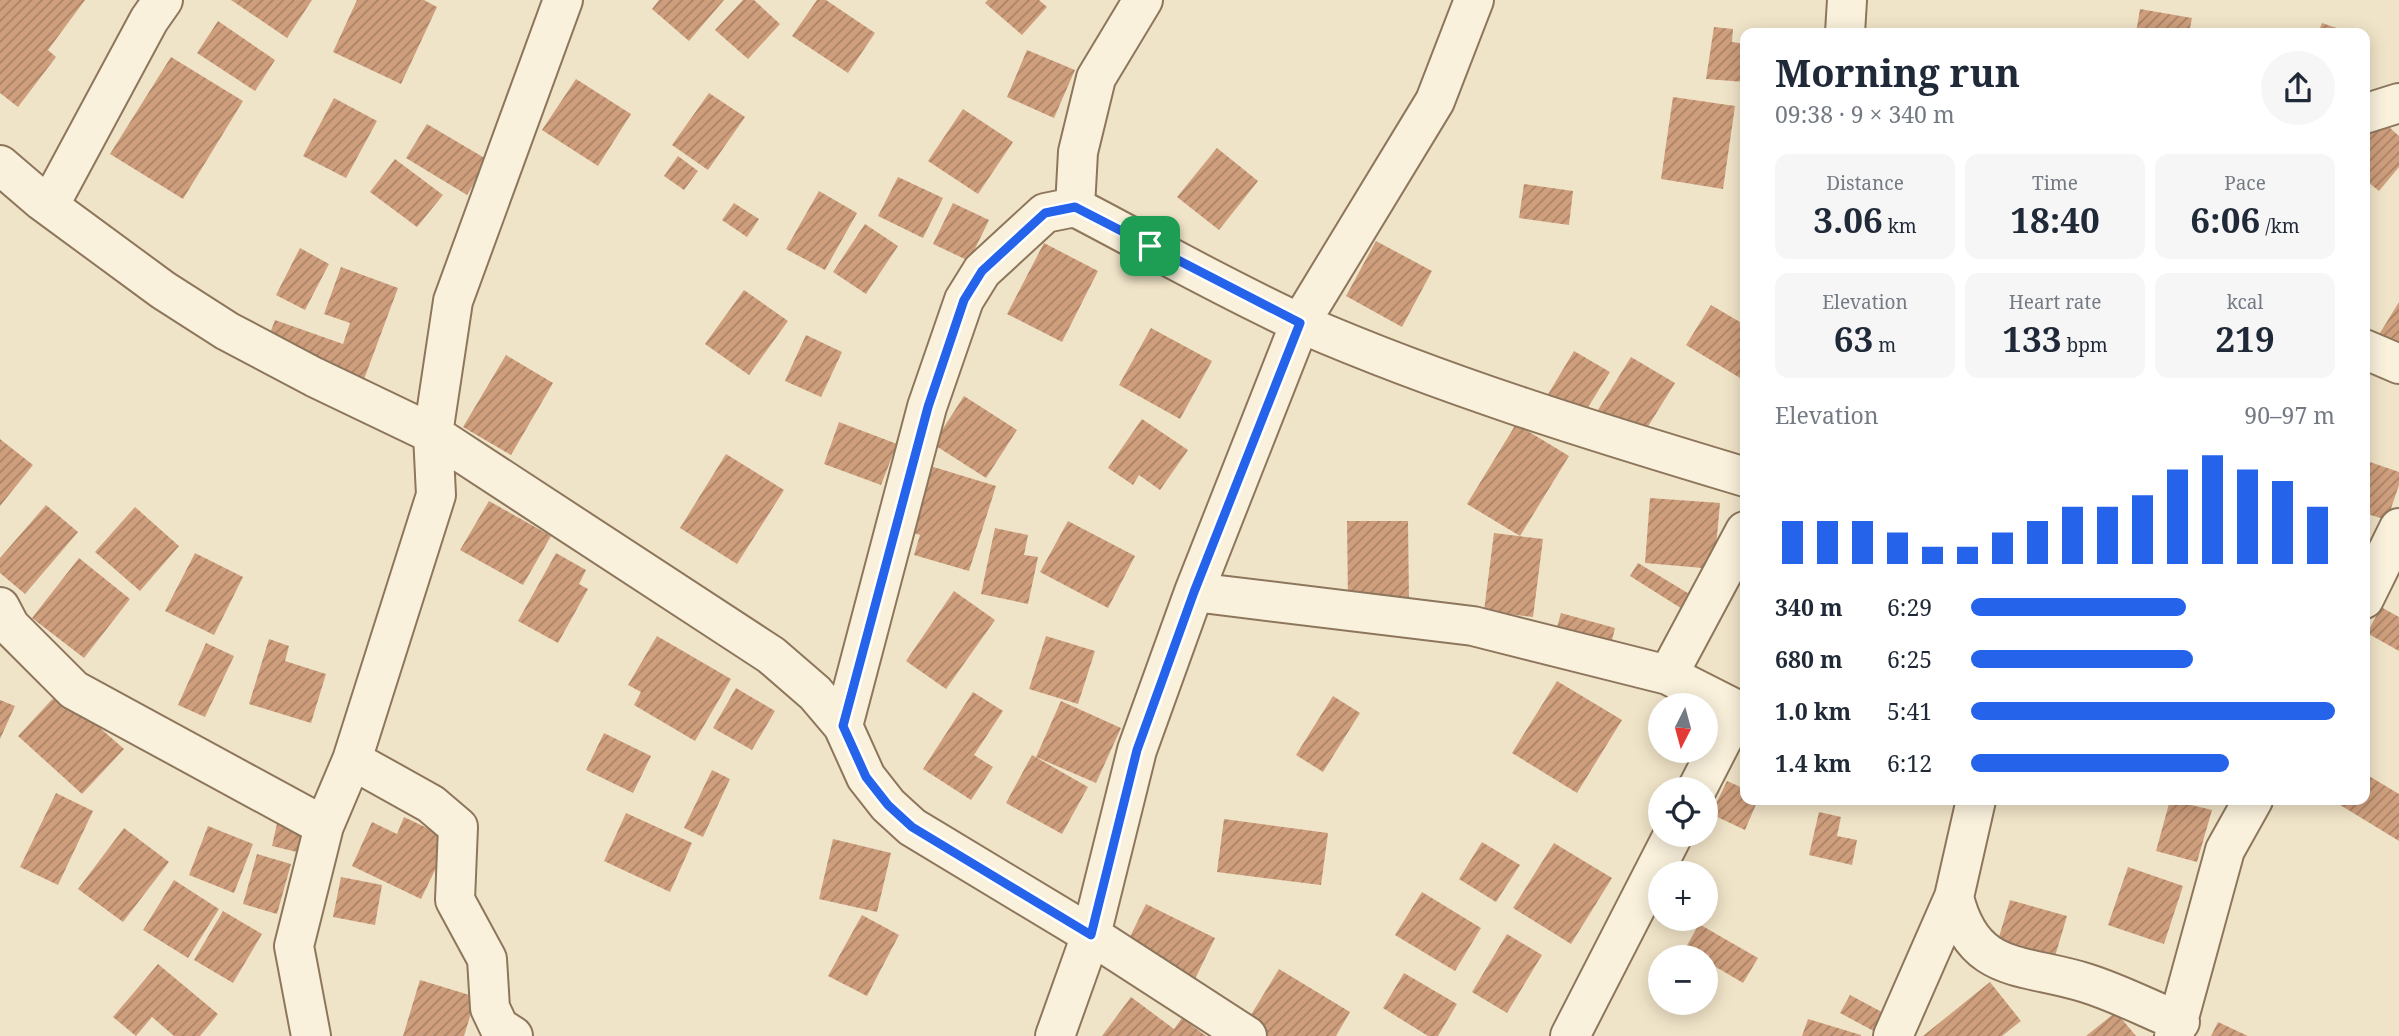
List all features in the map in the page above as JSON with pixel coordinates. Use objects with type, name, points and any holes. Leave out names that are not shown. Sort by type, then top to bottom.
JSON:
[{"type":"street","points":[[49,206],[149,20],[163,0]]},
{"type":"street","points":[[311,1036],[294,946],[324,825],[352,760],[436,495],[433,434],[453,301],[563,0]]},
{"type":"street","points":[[1075,207],[1078,152],[1096,78],[1143,0]]},
{"type":"street","points":[[1055,1036],[1091,935],[1137,750],[1194,592],[1300,323],[1435,101],[1474,0]]},
{"type":"street","points":[[1844,28],[1847,0]]},
{"type":"street","points":[[2370,112],[2399,103]]},
{"type":"street","points":[[0,165],[49,206],[163,290],[227,331],[433,434],[771,655],[815,693],[843,726],[866,777],[888,805],[912,827],[1091,935],[1247,1036]]},
{"type":"street","points":[[843,726],[928,407],[964,300],[982,271],[1045,213],[1075,207],[1300,323],[1387,358],[1574,426],[1740,476]]},
{"type":"street","points":[[2370,352],[2399,364]]},
{"type":"street","points":[[2375,590],[2399,527]]},
{"type":"street","points":[[1668,675],[1740,540]]},
{"type":"street","points":[[1194,592],[1473,626],[1668,675],[1740,712]]},
{"type":"street","points":[[0,607],[10,626],[74,690],[324,825]]},
{"type":"street","points":[[1704,777],[1740,715]]},
{"type":"street","points":[[352,760],[431,804],[458,827],[455,900],[487,959],[490,1008],[499,1027],[513,1036]]},
{"type":"street","points":[[1893,1036],[1954,897],[1975,805]]},
{"type":"street","points":[[1954,897],[1960,922],[1984,953],[2015,967],[2086,983],[2177,1029],[2225,850],[2250,805]]},
{"type":"street","points":[[1570,1036],[1668,847]]},
{"type":"building","points":[[0,0],[85,0],[48,50],[56,57],[18,107],[0,93]]},
{"type":"building","points":[[231,0],[312,0],[287,38]]},
{"type":"building","points":[[357,0],[424,0],[437,7],[401,84],[333,52]]},
{"type":"building","points":[[659,0],[724,0],[689,41],[652,9]]},
{"type":"building","points":[[743,0],[754,0],[780,24],[748,59],[715,30]]},
{"type":"building","points":[[817,0],[826,0],[875,33],[848,73],[792,36]]},
{"type":"building","points":[[988,0],[1039,0],[1047,7],[1022,35],[985,3]]},
{"type":"building","points":[[2140,9],[2192,18],[2190,28],[2137,28]]},
{"type":"building","points":[[218,21],[275,60],[255,91],[197,53]]},
{"type":"building","points":[[2322,23],[2336,28],[2320,28]]},
{"type":"building","points":[[1714,27],[1733,29],[1732,42],[1740,43],[1740,82],[1706,79]]},
{"type":"building","points":[[1027,50],[1075,70],[1054,118],[1007,97]]},
{"type":"building","points":[[171,57],[243,101],[183,199],[110,154]]},
{"type":"building","points":[[576,79],[631,114],[598,166],[542,130]]},
{"type":"building","points":[[709,93],[745,117],[708,170],[672,145]]},
{"type":"building","points":[[1673,97],[1735,106],[1723,189],[1661,179]]},
{"type":"building","points":[[334,98],[377,121],[346,178],[303,156]]},
{"type":"building","points":[[963,109],[1013,142],[978,194],[928,161]]},
{"type":"building","points":[[2380,119],[2399,136],[2399,167],[2379,191],[2370,184],[2370,130]]},
{"type":"building","points":[[427,124],[488,160],[467,195],[406,158]]},
{"type":"building","points":[[1217,148],[1258,181],[1219,230],[1177,197]]},
{"type":"building","points":[[678,156],[698,171],[684,190],[664,176]]},
{"type":"building","points":[[395,159],[443,195],[417,227],[370,192]]},
{"type":"building","points":[[898,177],[943,198],[923,238],[878,216]]},
{"type":"building","points":[[1524,184],[1573,191],[1569,225],[1519,218]]},
{"type":"building","points":[[819,191],[857,213],[825,270],[786,249]]},
{"type":"building","points":[[734,203],[759,219],[747,237],[722,220]]},
{"type":"building","points":[[953,203],[989,220],[969,261],[933,244]]},
{"type":"building","points":[[865,224],[898,246],[866,294],[833,272]]},
{"type":"building","points":[[1376,241],[1432,271],[1402,327],[1346,296]]},
{"type":"building","points":[[1044,243],[1098,271],[1062,342],[1007,314]]},
{"type":"building","points":[[300,248],[329,264],[305,310],[276,295]]},
{"type":"building","points":[[341,267],[398,288],[363,382],[265,347],[275,320],[343,344],[350,323],[324,314]]},
{"type":"building","points":[[744,290],[788,321],[749,375],[705,344]]},
{"type":"building","points":[[2399,302],[2399,356],[2375,341]]},
{"type":"building","points":[[1711,305],[1740,322],[1740,378],[1686,345]]},
{"type":"building","points":[[1151,328],[1212,361],[1180,419],[1119,385]]},
{"type":"building","points":[[806,335],[842,352],[821,397],[785,381]]},
{"type":"building","points":[[1574,351],[1610,372],[1582,417],[1547,396]]},
{"type":"building","points":[[506,355],[553,383],[511,455],[463,427]]},
{"type":"building","points":[[1631,357],[1675,383],[1642,436],[1598,410]]},
{"type":"building","points":[[964,396],[1017,430],[986,478],[933,444]]},
{"type":"building","points":[[1142,419],[1188,450],[1160,490],[1139,475],[1133,485],[1108,468]]},
{"type":"building","points":[[839,422],[897,444],[881,485],[824,464]]},
{"type":"building","points":[[1516,424],[1569,456],[1520,536],[1467,504]]},
{"type":"building","points":[[0,439],[33,465],[0,506]]},
{"type":"building","points":[[726,454],[784,490],[737,564],[680,528]]},
{"type":"building","points":[[2370,462],[2399,472],[2399,485],[2387,520],[2370,515]]},
{"type":"building","points":[[927,465],[996,486],[969,571],[914,555],[920,535],[907,531]]},
{"type":"building","points":[[1650,498],[1720,503],[1714,569],[1645,563]]},
{"type":"building","points":[[489,501],[551,536],[523,585],[460,550]]},
{"type":"building","points":[[46,505],[78,532],[25,594],[0,573],[0,558]]},
{"type":"building","points":[[135,507],[179,546],[140,591],[95,552]]},
{"type":"building","points":[[1068,521],[1135,556],[1108,608],[1040,572]]},
{"type":"building","points":[[1347,521],[1408,521],[1409,603],[1348,603]]},
{"type":"building","points":[[995,528],[1028,535],[1024,555],[1038,557],[1028,604],[981,594]]},
{"type":"building","points":[[1494,533],[1543,539],[1533,617],[1484,611]]},
{"type":"building","points":[[195,553],[243,577],[214,635],[165,611]]},
{"type":"building","points":[[556,553],[586,570],[579,584],[588,589],[558,643],[518,621]]},
{"type":"building","points":[[79,558],[130,599],[84,658],[32,618]]},
{"type":"building","points":[[1638,563],[1696,598],[1687,612],[1630,576]]},
{"type":"building","points":[[954,591],[995,620],[946,689],[906,661]]},
{"type":"building","points":[[2381,607],[2399,617],[2399,651],[2370,635],[2370,627]]},
{"type":"building","points":[[1561,613],[1615,628],[1608,656],[1553,641]]},
{"type":"building","points":[[657,636],[731,679],[695,741],[634,705],[641,692],[628,685]]},
{"type":"building","points":[[1046,636],[1095,651],[1078,704],[1029,689]]},
{"type":"building","points":[[269,639],[289,646],[285,661],[326,674],[311,723],[249,704]]},
{"type":"building","points":[[206,643],[234,656],[205,717],[178,705]]},
{"type":"building","points":[[1557,681],[1622,720],[1577,793],[1512,753]]},
{"type":"building","points":[[736,688],[775,711],[752,750],[713,728]]},
{"type":"building","points":[[59,692],[124,749],[82,794],[18,736]]},
{"type":"building","points":[[973,692],[1003,711],[974,755],[993,767],[971,800],[923,769]]},
{"type":"building","points":[[1333,696],[1360,713],[1323,772],[1296,755]]},
{"type":"building","points":[[0,700],[15,706],[0,739]]},
{"type":"building","points":[[1061,701],[1121,728],[1096,783],[1036,757]]},
{"type":"building","points":[[604,733],[651,756],[633,793],[586,770]]},
{"type":"building","points":[[1032,755],[1088,787],[1062,834],[1006,803]]},
{"type":"building","points":[[712,770],[730,779],[703,837],[684,828]]},
{"type":"building","points":[[2370,777],[2399,794],[2399,841],[2340,805],[2370,805]]},
{"type":"building","points":[[1727,781],[1740,787],[1740,805],[1756,805],[1745,830],[1718,817],[1718,800]]},
{"type":"building","points":[[56,793],[93,811],[58,885],[20,867]]},
{"type":"building","points":[[2169,805],[2191,805],[2212,810],[2197,862],[2156,851]]},
{"type":"building","points":[[1819,812],[1841,817],[1837,836],[1857,840],[1852,865],[1809,855]]},
{"type":"building","points":[[626,813],[692,843],[670,892],[604,861]]},
{"type":"building","points":[[404,817],[450,839],[421,899],[352,866],[372,822],[397,834]]},
{"type":"building","points":[[278,819],[308,826],[301,853],[272,846]]},
{"type":"building","points":[[1224,819],[1328,833],[1321,885],[1217,872]]},
{"type":"building","points":[[208,826],[253,844],[234,893],[189,875]]},
{"type":"building","points":[[124,828],[169,862],[123,922],[78,889]]},
{"type":"building","points":[[833,839],[891,853],[877,912],[819,899]]},
{"type":"building","points":[[1482,842],[1520,865],[1496,902],[1459,879]]},
{"type":"building","points":[[1554,843],[1612,878],[1571,944],[1513,908]]},
{"type":"building","points":[[257,854],[291,864],[277,914],[243,904]]},
{"type":"building","points":[[2128,867],[2183,886],[2164,944],[2108,925]]},
{"type":"building","points":[[341,877],[382,885],[375,925],[333,917]]},
{"type":"building","points":[[174,880],[219,909],[188,958],[143,930]]},
{"type":"building","points":[[1422,892],[1481,928],[1455,971],[1395,935]]},
{"type":"building","points":[[2010,900],[2067,916],[2053,963],[1996,947]]},
{"type":"building","points":[[1146,904],[1215,938],[1195,979],[1126,945]]},
{"type":"building","points":[[223,911],[262,934],[233,983],[194,960]]},
{"type":"building","points":[[862,915],[899,935],[867,996],[828,976]]},
{"type":"building","points":[[1695,931],[1711,931],[1758,958],[1743,983],[1718,968],[1718,945],[1687,945]]},
{"type":"building","points":[[1507,934],[1542,955],[1507,1013],[1472,992]]},
{"type":"building","points":[[158,964],[218,1014],[200,1036],[174,1036],[152,1017],[136,1036],[113,1017]]},
{"type":"building","points":[[1279,969],[1350,1012],[1336,1036],[1268,1036],[1246,1023]]},
{"type":"building","points":[[1404,973],[1457,1004],[1438,1036],[1428,1036],[1383,1008]]},
{"type":"building","points":[[420,980],[476,997],[464,1036],[403,1036]]},
{"type":"building","points":[[1990,982],[2021,1021],[2002,1036],[1923,1036]]},
{"type":"building","points":[[1850,995],[1893,1018],[1883,1036],[1840,1013]]},
{"type":"building","points":[[1131,997],[1174,1029],[1182,1018],[1206,1036],[1102,1036]]},
{"type":"building","points":[[2116,1012],[2136,1036],[2086,1036]]},
{"type":"building","points":[[1808,1019],[1861,1035],[1861,1036],[1802,1036]]},
{"type":"building","points":[[2218,1022],[2248,1036],[2211,1036]]},
{"type":"route","points":[[1075,207],[1150,246],[1300,323],[1194,592],[1137,750],[1091,935],[912,827],[888,805],[866,777],[843,726],[928,407],[964,300],[982,271],[1045,213],[1075,207]]}]
